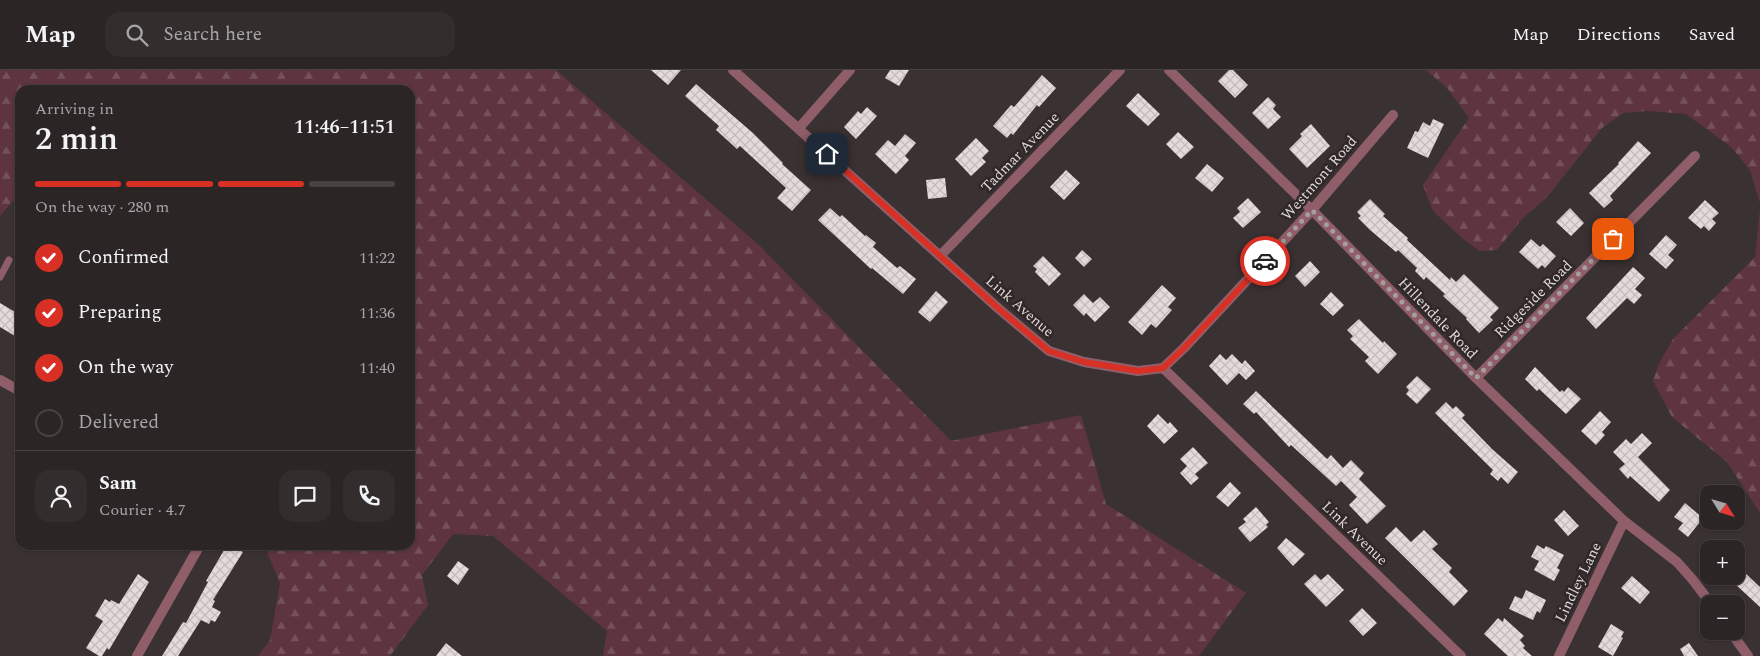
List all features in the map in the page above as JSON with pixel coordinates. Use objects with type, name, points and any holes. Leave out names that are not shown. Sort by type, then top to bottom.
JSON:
[{"type":"street","name":"Link Avenue","points":[[733,70],[999,309],[1049,351],[1084,362],[1111,367],[1138,371],[1163,368],[1461,656]]},
{"type":"street","points":[[799,128],[850,70]]},
{"type":"street","name":"Tadmar Avenue","points":[[941,255],[1120,70]]},
{"type":"street","name":"Hillendale Road","points":[[1169,70],[1312,210],[1476,378],[1624,521],[1677,562],[1704,595]]},
{"type":"street","name":"Westmont Road","points":[[1163,368],[1184,348],[1312,210],[1392,115]]},
{"type":"street","name":"Ridgeside Road","points":[[1476,378],[1695,156]]},
{"type":"street","points":[[0,380],[15,388]]},
{"type":"street","name":"Lindley Lane","points":[[1559,656],[1624,521]]},
{"type":"street","points":[[137,656],[197,550]]},
{"type":"street","points":[[1736,640],[1748,656]]},
{"type":"lane","points":[[0,278],[9,260]]},
{"type":"green space","points":[[0,70],[556,70],[759,245],[951,441],[1081,415],[1106,504],[1246,593],[1199,656],[603,656],[607,631],[493,536],[453,534],[422,575],[428,605],[390,656],[258,656],[270,640],[280,583],[266,550],[415,550],[415,85],[15,85],[15,201],[13,201],[0,216]]},
{"type":"green space","points":[[1426,70],[1760,70],[1760,203],[1750,170],[1731,147],[1686,114],[1647,111],[1623,113],[1602,128],[1548,196],[1522,219],[1497,250],[1480,251],[1463,239],[1433,211],[1423,185],[1469,118],[1448,89]]},
{"type":"green space","points":[[1760,210],[1760,513],[1745,490],[1745,485],[1742,485],[1727,462],[1672,417],[1653,381],[1659,364],[1673,339],[1755,257]]},
{"type":"building","points":[[651,70],[681,70],[668,85]]},
{"type":"building","points":[[890,70],[909,70],[899,86],[885,78]]},
{"type":"building","points":[[1229,70],[1233,70],[1248,85],[1235,98],[1218,81]]},
{"type":"building","points":[[1042,75],[1056,88],[1039,107],[1037,105],[1013,135],[1011,133],[1007,138],[993,126],[1011,105],[1014,107]]},
{"type":"building","points":[[696,84],[753,133],[782,164],[811,190],[792,211],[777,198],[786,188],[740,146],[737,149],[716,130],[719,126],[685,96]]},
{"type":"building","points":[[1138,93],[1160,114],[1148,126],[1126,106]]},
{"type":"building","points":[[1268,97],[1276,105],[1273,109],[1281,117],[1268,129],[1252,113]]},
{"type":"building","points":[[867,107],[877,116],[856,139],[844,127],[858,111],[861,114]]},
{"type":"building","points":[[1433,119],[1444,124],[1428,158],[1407,148],[1415,131],[1418,132],[1423,122],[1430,126]]},
{"type":"building","points":[[1311,124],[1330,146],[1307,168],[1289,149],[1302,136],[1300,134]]},
{"type":"building","points":[[1178,132],[1194,147],[1181,159],[1166,144]]},
{"type":"building","points":[[905,134],[916,143],[905,156],[909,160],[896,174],[875,154],[888,140],[895,146]]},
{"type":"building","points":[[976,138],[989,151],[982,158],[986,162],[971,176],[955,159]]},
{"type":"building","points":[[1638,141],[1651,153],[1610,196],[1613,200],[1604,208],[1589,193],[1619,164]]},
{"type":"building","points":[[1207,164],[1224,178],[1212,192],[1195,178]]},
{"type":"building","points":[[1066,170],[1080,183],[1064,200],[1050,187]]},
{"type":"building","points":[[945,178],[947,197],[928,199],[926,180]]},
{"type":"building","points":[[1248,198],[1261,212],[1243,228],[1233,218],[1240,212],[1237,208]]},
{"type":"building","points":[[1370,199],[1385,214],[1383,216],[1450,280],[1451,277],[1456,282],[1464,274],[1499,308],[1490,317],[1493,320],[1479,333],[1467,318],[1443,296],[1445,294],[1426,277],[1424,280],[1415,271],[1417,268],[1398,250],[1396,252],[1358,218],[1361,216],[1357,212]]},
{"type":"building","points":[[1705,200],[1719,213],[1712,219],[1716,223],[1709,231],[1704,226],[1701,229],[1688,218]]},
{"type":"building","points":[[830,208],[840,217],[842,215],[865,236],[876,243],[873,247],[897,268],[900,266],[916,279],[903,294],[871,269],[818,220]]},
{"type":"building","points":[[1570,208],[1584,223],[1571,236],[1556,222]]},
{"type":"building","points":[[1666,235],[1677,245],[1668,255],[1674,260],[1666,269],[1649,254]]},
{"type":"building","points":[[1531,239],[1540,247],[1543,244],[1556,256],[1545,268],[1542,265],[1538,269],[1519,252]]},
{"type":"building","points":[[1082,250],[1092,259],[1084,267],[1075,258]]},
{"type":"building","points":[[1043,256],[1061,274],[1049,286],[1035,272],[1037,269],[1033,266]]},
{"type":"building","points":[[1310,261],[1320,272],[1305,287],[1295,276]]},
{"type":"building","points":[[1633,267],[1645,278],[1635,289],[1642,295],[1634,304],[1627,298],[1596,329],[1586,318]]},
{"type":"building","points":[[1162,285],[1176,298],[1168,307],[1172,310],[1156,328],[1151,324],[1142,335],[1128,322]]},
{"type":"building","points":[[936,291],[948,302],[930,322],[918,312]]},
{"type":"building","points":[[1331,292],[1344,305],[1333,316],[1320,304]]},
{"type":"building","points":[[1084,294],[1093,303],[1100,297],[1110,307],[1095,322],[1086,313],[1084,316],[1073,305]]},
{"type":"building","points":[[0,303],[15,312],[15,336],[0,327]]},
{"type":"building","points":[[1359,319],[1397,354],[1378,374],[1365,361],[1369,357],[1350,339],[1353,336],[1347,330]]},
{"type":"building","points":[[1220,354],[1226,360],[1232,354],[1242,364],[1245,360],[1255,371],[1246,380],[1239,373],[1227,385],[1209,366]]},
{"type":"building","points":[[1535,367],[1560,392],[1562,390],[1564,392],[1568,387],[1581,399],[1566,414],[1525,379]]},
{"type":"building","points":[[1417,376],[1431,389],[1417,404],[1406,394],[1409,390],[1406,387]]},
{"type":"building","points":[[1256,391],[1327,459],[1331,455],[1343,468],[1351,460],[1364,473],[1359,479],[1386,506],[1367,524],[1349,505],[1357,497],[1341,481],[1336,486],[1291,445],[1289,447],[1256,412],[1254,414],[1243,404]]},
{"type":"building","points":[[1446,402],[1453,409],[1456,406],[1465,415],[1462,418],[1518,472],[1508,484],[1501,477],[1498,481],[1490,474],[1493,470],[1435,413]]},
{"type":"building","points":[[1600,411],[1611,422],[1602,432],[1605,435],[1596,445],[1581,431]]},
{"type":"building","points":[[1158,414],[1168,424],[1170,422],[1178,431],[1164,444],[1147,426]]},
{"type":"building","points":[[1642,433],[1652,443],[1638,457],[1670,490],[1659,502],[1630,476],[1628,479],[1619,469],[1625,464],[1613,452],[1626,439],[1631,444]]},
{"type":"building","points":[[1193,447],[1208,463],[1195,474],[1199,478],[1191,485],[1180,473],[1187,466],[1180,459]]},
{"type":"building","points":[[1230,482],[1241,493],[1228,507],[1216,497]]},
{"type":"building","points":[[1685,503],[1700,516],[1700,522],[1688,537],[1678,529],[1683,523],[1674,517]]},
{"type":"building","points":[[1256,507],[1269,522],[1266,525],[1268,527],[1250,542],[1238,528],[1246,522],[1243,519]]},
{"type":"building","points":[[1564,510],[1579,526],[1568,536],[1554,520]]},
{"type":"building","points":[[1396,527],[1411,542],[1424,530],[1438,544],[1432,549],[1452,568],[1449,572],[1468,591],[1454,606],[1385,538]]},
{"type":"building","points":[[1286,538],[1305,554],[1293,566],[1277,548]]},
{"type":"building","points":[[1537,545],[1544,549],[1546,546],[1564,555],[1557,568],[1560,570],[1554,581],[1534,570],[1539,561],[1531,557]]},
{"type":"building","points":[[224,550],[240,550],[243,552],[213,600],[215,601],[212,607],[221,612],[215,622],[211,620],[209,624],[201,620],[178,656],[162,656],[183,622],[186,623],[208,582],[206,581]]},
{"type":"building","points":[[458,561],[469,569],[458,585],[447,576]]},
{"type":"building","points":[[1745,573],[1760,587],[1760,607],[1736,585],[1745,585]]},
{"type":"building","points":[[138,574],[149,582],[109,650],[107,648],[102,656],[99,656],[86,648],[103,621],[95,616],[105,599],[119,604]]},
{"type":"building","points":[[1315,574],[1321,580],[1328,574],[1344,590],[1326,607],[1304,584]]},
{"type":"building","points":[[1632,576],[1650,592],[1640,604],[1621,588]]},
{"type":"building","points":[[1526,590],[1546,600],[1540,613],[1537,611],[1533,620],[1509,609],[1515,596],[1522,599]]},
{"type":"building","points":[[1362,608],[1377,623],[1363,636],[1349,621]]},
{"type":"building","points":[[1498,618],[1503,622],[1504,618],[1524,636],[1520,640],[1525,646],[1523,648],[1532,656],[1508,656],[1484,634]]},
{"type":"building","points":[[1611,624],[1624,632],[1621,637],[1623,638],[1613,656],[1598,647]]},
{"type":"building","points":[[446,643],[462,656],[436,656]]},
{"type":"building","points":[[1689,643],[1698,656],[1684,656],[1680,649]]},
{"type":"way so far","points":[[1265,261],[1312,210],[1476,378],[1613,239]]},
{"type":"route","points":[[827,154],[999,309],[1049,351],[1084,362],[1138,371],[1163,368],[1265,261]]}]
